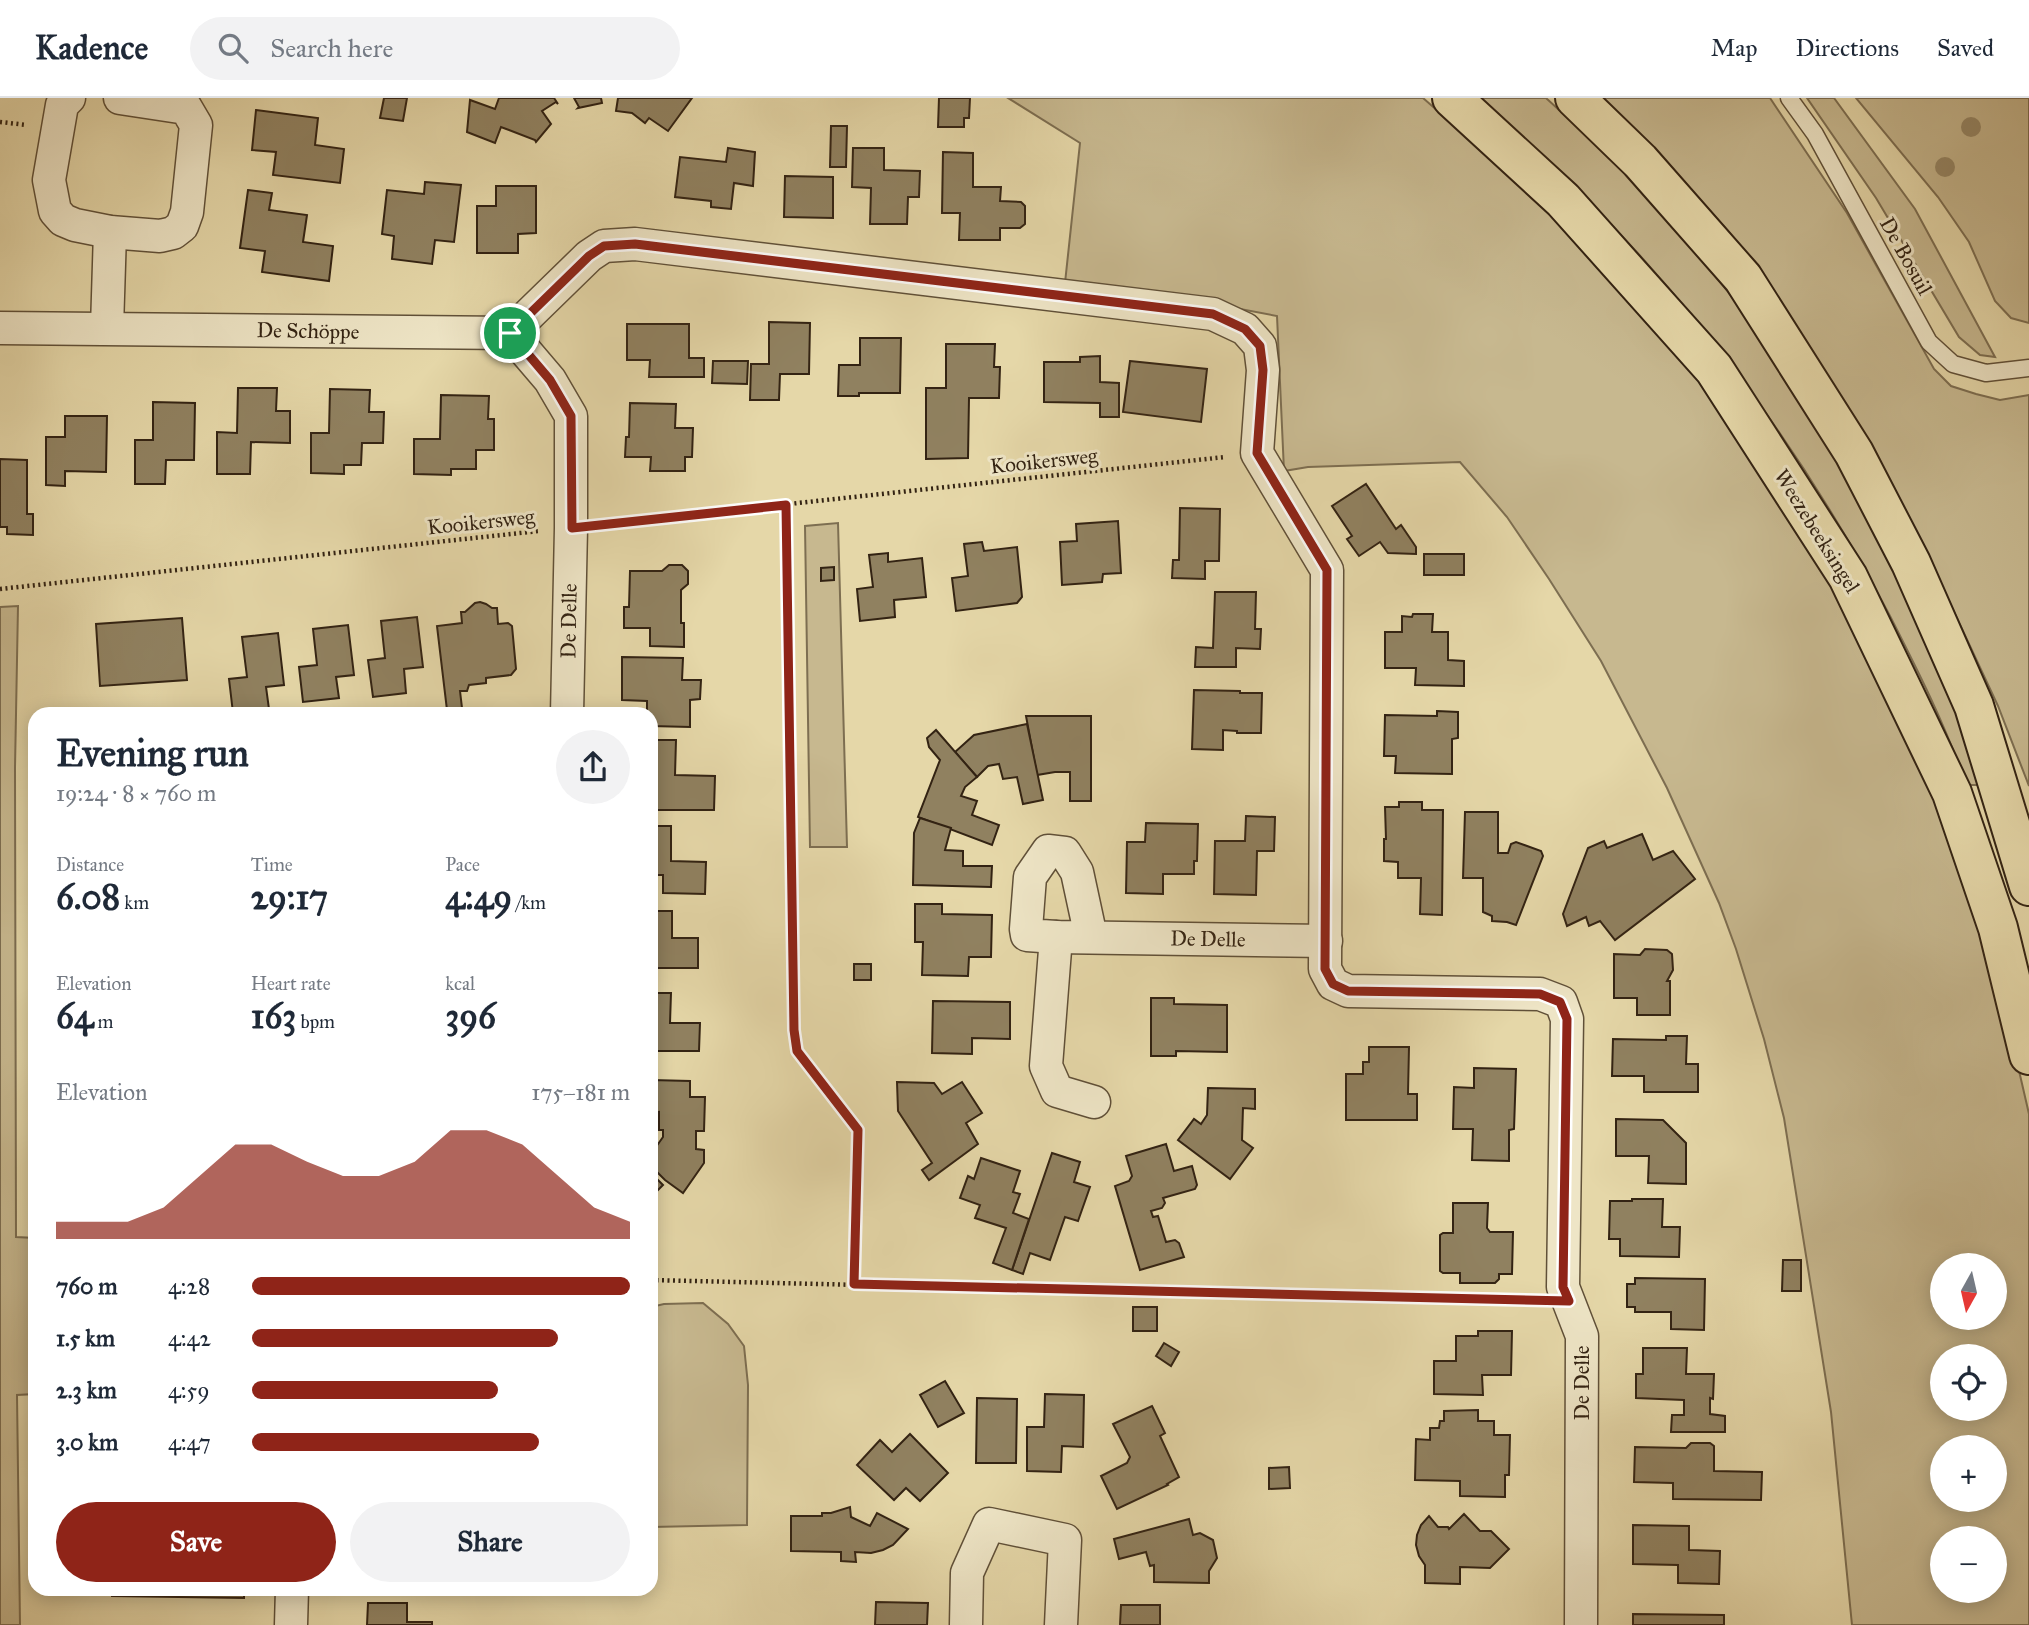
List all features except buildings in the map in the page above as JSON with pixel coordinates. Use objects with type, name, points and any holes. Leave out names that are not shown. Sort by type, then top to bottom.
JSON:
[{"type":"main road","name":"Weezebeeksingel","points":[[1452,98],[1563,200],[1714,369],[1848,577],[1952,793],[1998,928],[2029,1055]]},
{"type":"main road","points":[[1575,98],[1640,161],[1743,278],[1854,453],[1911,563],[1974,706],[2029,886]]},
{"type":"street","points":[[69,98],[62,105],[49,180],[55,211],[63,220],[75,225],[110,232],[160,236],[173,233],[182,226],[187,212],[196,125],[186,108],[120,98]]},
{"type":"street","points":[[107,328],[110,232]]},
{"type":"street","points":[[572,528],[571,416],[550,380],[510,333],[589,256],[604,246],[635,244],[1213,314],[1245,329],[1260,346],[1263,370],[1257,453]]},
{"type":"street","name":"De Schöppe","points":[[0,328],[510,333]]},
{"type":"street","name":"De Delle","points":[[1257,453],[1327,570],[1325,969],[1333,984],[1348,991],[1540,994],[1560,1002],[1567,1019],[1563,1287],[1582,1336],[1580,1625]]},
{"type":"street","name":"De Delle","points":[[567,707],[572,528]]},
{"type":"street","name":"De Delle","points":[[1091,937],[1077,872],[1065,853],[1048,851],[1030,877],[1027,935],[1056,937],[1326,941]]},
{"type":"street","points":[[1056,937],[1046,1066],[1057,1091],[1094,1102]]},
{"type":"street","points":[[966,1625],[967,1573],[989,1524],[1065,1540],[1061,1625]]},
{"type":"street","points":[[291,1625],[292,1596]]},
{"type":"lane","name":"De Bosuil","points":[[1789,98],[1815,134],[1929,342],[1953,364],[1986,373],[2029,368]]},
{"type":"path","name":"Kooikersweg","points":[[0,589],[1257,453]]},
{"type":"path","points":[[786,505],[794,1030],[797,1051],[858,1130],[854,1284]]},
{"type":"path","points":[[658,1280],[1569,1301]]},
{"type":"shaded area","points":[[1008,98],[1423,98],[1544,204],[1690,365],[1802,528],[1932,775],[1993,958],[2029,1114],[2029,1625],[1852,1625],[1831,1412],[1784,1118],[1764,1039],[1736,949],[1719,903],[1667,788],[1601,661],[1507,517],[1460,462],[1308,467],[1284,471],[1277,316],[1198,301],[1065,283],[1080,143]]},
{"type":"shaded area","points":[[1475,98],[1546,98],[1619,165],[1703,260],[1782,361],[1853,482],[1985,769],[1978,785],[1966,785],[1931,699],[1859,559],[1826,503],[1752,393],[1670,289],[1626,240],[1581,194]]},
{"type":"shaded area","points":[[1602,98],[1770,98],[1847,213],[1934,369],[1951,386],[1976,394],[2000,400],[2029,395],[2029,786],[1998,706],[1927,554],[1899,500],[1813,352],[1728,231],[1667,163]]},
{"type":"shaded area","points":[[1807,98],[1834,98],[1915,209],[1995,357],[1980,355],[1959,337],[1876,198]]},
{"type":"shaded area","points":[[1856,98],[2029,98],[2029,323],[2011,318],[1995,301],[1969,242],[1938,197]]},
{"type":"shaded area","points":[[838,523],[847,847],[810,847],[805,526]]},
{"type":"shaded area","points":[[18,606],[15,768],[16,1237],[28,1238],[28,1394],[17,1395],[20,1625],[0,1625],[0,607]]},
{"type":"shaded area","points":[[703,1303],[728,1324],[744,1346],[748,1385],[747,1525],[658,1527],[658,1305]]},
{"type":"route","points":[[635,244],[1213,314],[1245,329],[1260,346],[1263,370],[1257,453],[1327,570],[1325,969],[1333,984],[1348,991],[1540,994],[1560,1002],[1567,1019],[1563,1287],[1569,1301],[854,1284],[858,1130],[797,1051],[794,1030],[786,505],[572,528],[571,416],[550,380],[510,333],[589,256],[604,246],[635,244]]}]
